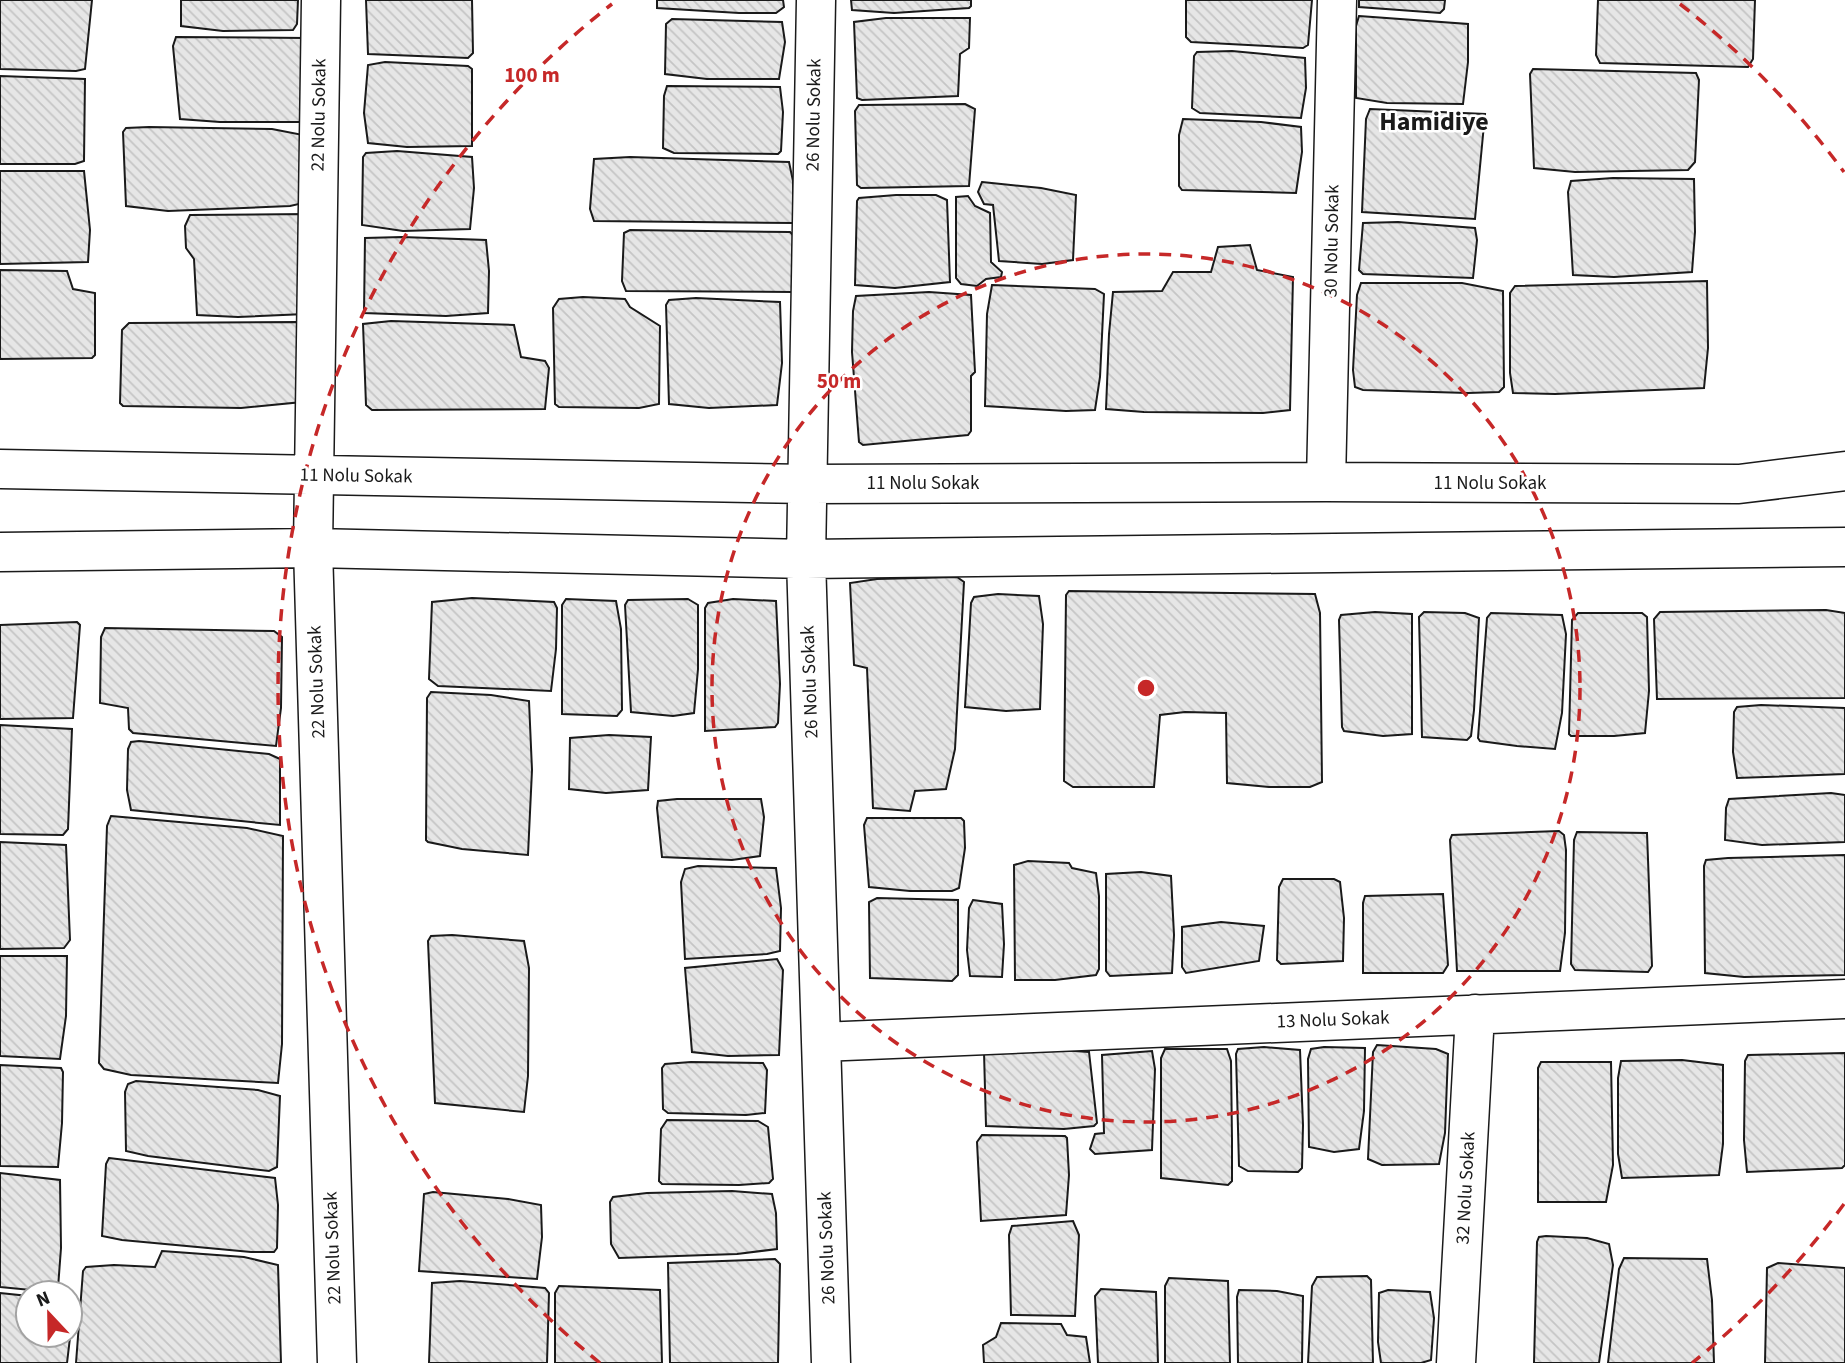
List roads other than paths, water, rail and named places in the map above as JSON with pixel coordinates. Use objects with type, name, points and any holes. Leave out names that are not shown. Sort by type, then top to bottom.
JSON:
[{"type":"street","name":"22 Nolu Sokak","points":[[321,0],[313,548],[337,1363]]},
{"type":"street","name":"26 Nolu Sokak","points":[[816,0],[806,559],[831,1363]]},
{"type":"street","name":"30 Nolu Sokak","points":[[1326,482],[1337,0]]},
{"type":"street","name":"11 Nolu Sokak","points":[[0,469],[809,484],[1739,484],[1845,471]]},
{"type":"street","points":[[0,552],[313,548],[806,559],[1845,547]]},
{"type":"street","name":"13 Nolu Sokak","points":[[821,1042],[1845,999]]},
{"type":"street","name":"32 Nolu Sokak","points":[[1456,1363],[1475,1014]]},
{"type":"district","name":"Hamidiye","points":[[1434,121]]}]
